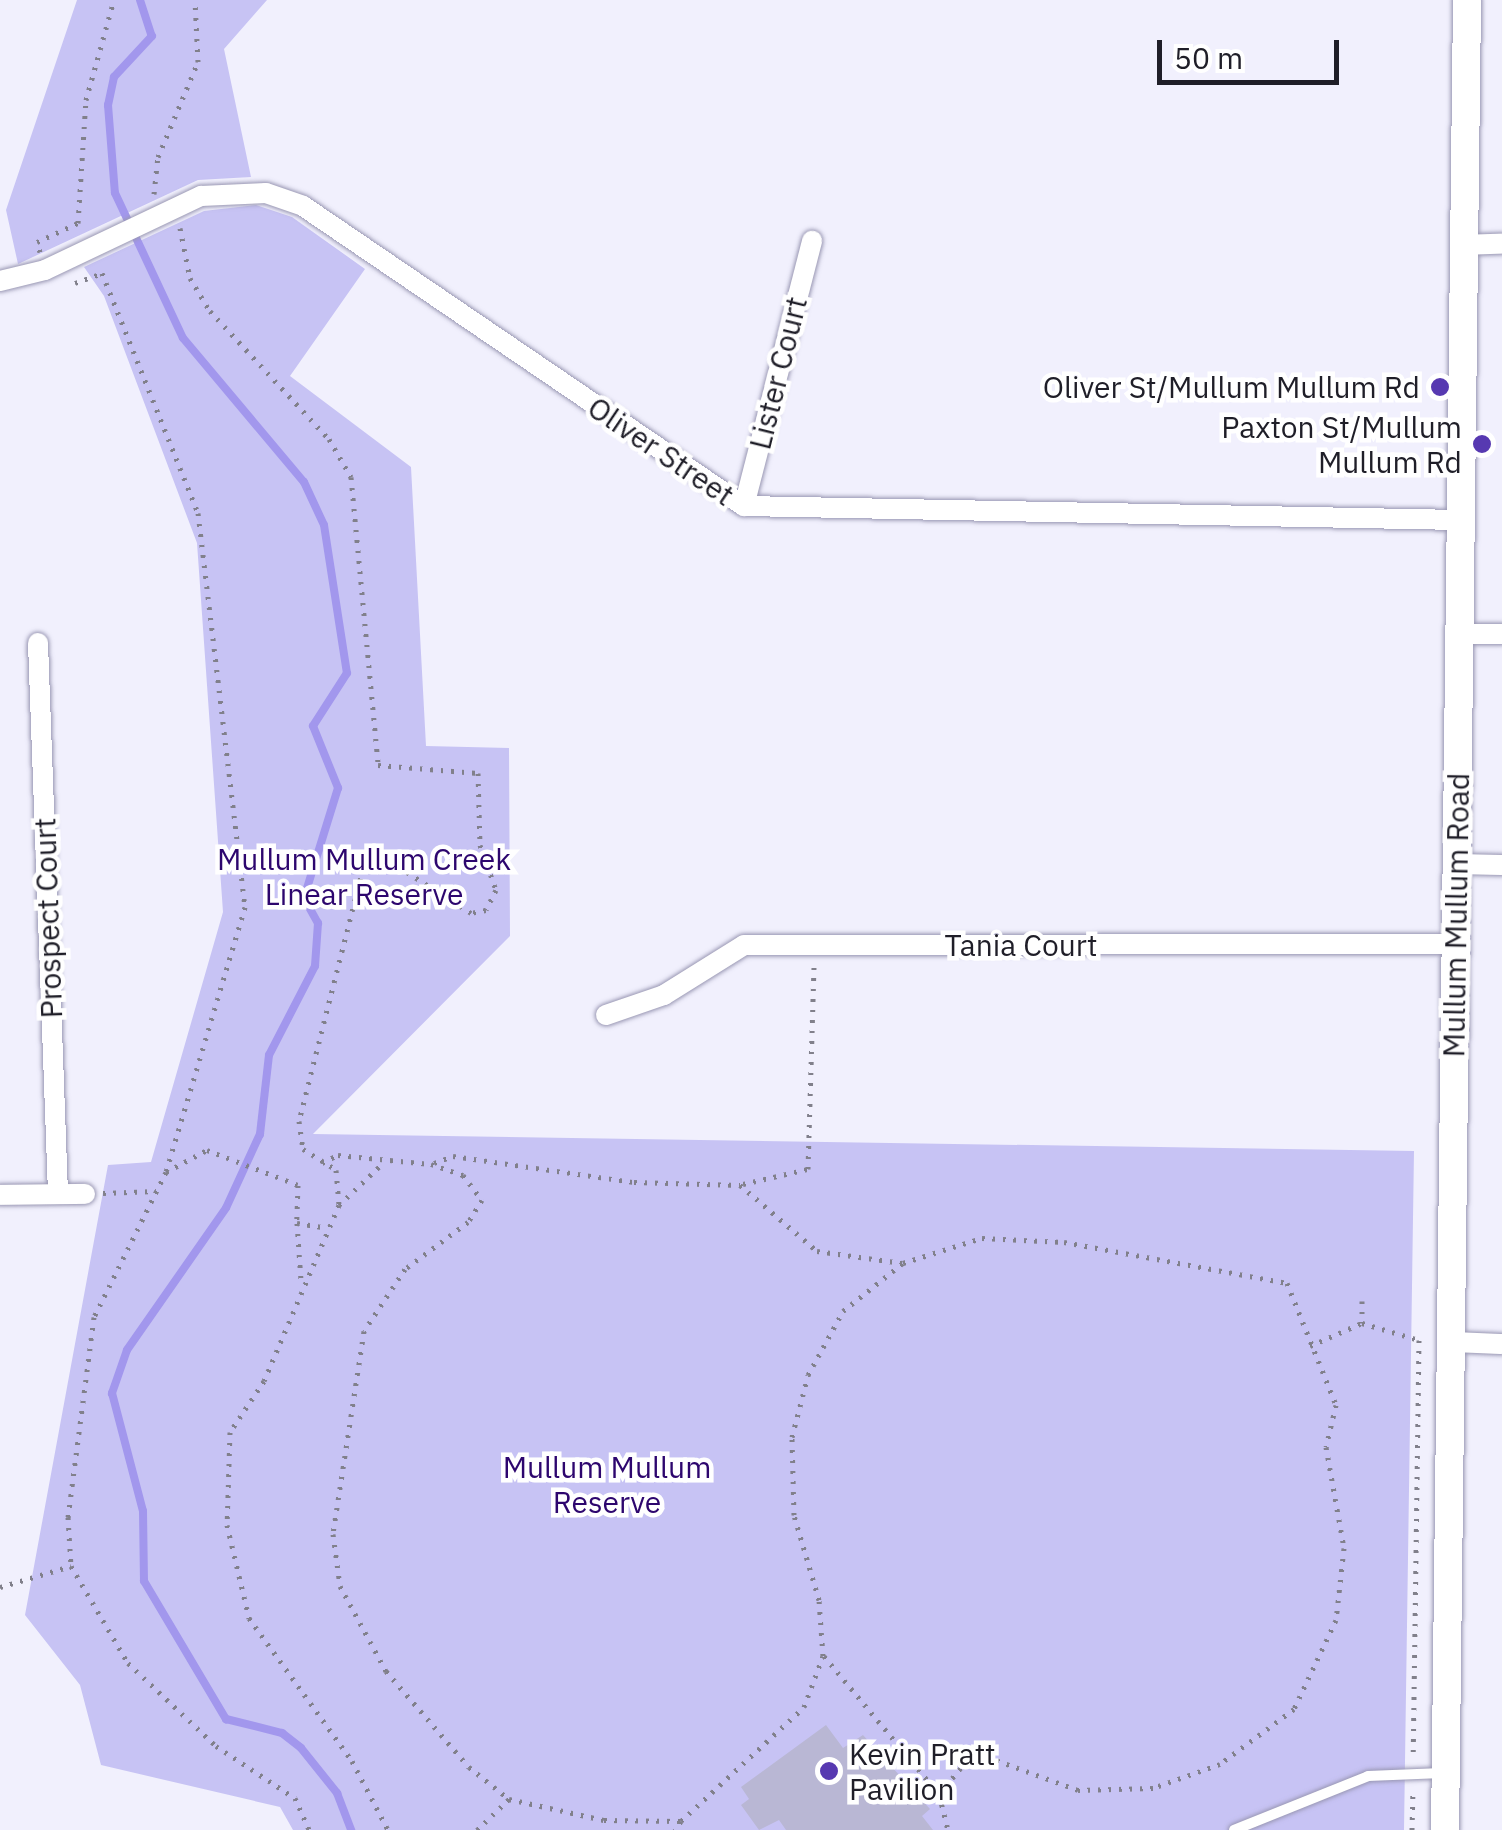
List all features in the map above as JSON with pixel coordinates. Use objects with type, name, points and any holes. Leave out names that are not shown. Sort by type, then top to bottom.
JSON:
[{"type":"street","name":"Mullum Mullum Road","points":[[1445,1830],[1468,0]]},
{"type":"street","name":"Oliver Street","points":[[0,282],[45,270],[144,222],[234,191],[303,206],[744,506],[1462,520]]},
{"type":"street","name":"Lister Court","points":[[744,506],[812,240]]},
{"type":"street","points":[[1464,245],[1502,244]]},
{"type":"street","points":[[1460,634],[1502,634]]},
{"type":"street","name":"Prospect Court","points":[[38,643],[58,1193]]},
{"type":"street","points":[[1456,864],[1502,865]]},
{"type":"street","name":"Tania Court","points":[[606,1016],[664,996],[744,946],[1454,944]]},
{"type":"street","points":[[0,1195],[86,1194]]},
{"type":"street","points":[[1452,1342],[1502,1344]]},
{"type":"lane","points":[[1234,1830],[1336,1785],[1413,1773],[1446,1773]]},
{"type":"path","points":[[114,0],[86,100],[78,223],[37,242],[55,289],[102,273],[198,513],[245,907],[166,1172],[94,1317],[68,1517],[71,1566],[128,1663],[216,1746],[295,1798],[309,1830]]},
{"type":"path","points":[[144,222],[158,158],[198,62],[195,0]]},
{"type":"path","points":[[180,225],[190,278],[210,311],[328,439],[351,477],[378,765],[478,773],[480,845],[496,890],[486,910],[471,912],[384,858],[364,868],[299,1122],[303,1150],[336,1170],[339,1206]]},
{"type":"path","points":[[431,1164],[452,1156],[634,1182],[740,1185],[808,1169],[814,944]]},
{"type":"path","points":[[166,1172],[207,1150],[298,1185],[302,1283]]},
{"type":"path","points":[[321,1164],[338,1155],[383,1163],[431,1164],[463,1175],[482,1200],[406,1269],[364,1331],[333,1534],[340,1586],[386,1671],[469,1767],[509,1799],[604,1820],[681,1820]]},
{"type":"path","points":[[383,1163],[339,1206],[302,1283],[264,1381],[230,1432],[227,1525],[249,1618],[352,1761],[388,1830]]},
{"type":"path","points":[[740,1185],[817,1250],[902,1263]]},
{"type":"path","points":[[86,1194],[156,1191]]},
{"type":"path","points":[[297,1223],[327,1228]]},
{"type":"path","points":[[676,1830],[681,1820],[804,1708],[823,1656],[819,1600],[794,1515],[796,1408],[843,1311],[902,1263],[960,1242],[1022,1238],[1155,1266],[1277,1278],[1297,1294],[1310,1346],[1336,1405],[1326,1447],[1344,1548],[1336,1620],[1294,1709],[1220,1764],[1153,1788],[1078,1790],[974,1752],[940,1794]]},
{"type":"path","points":[[1362,1301],[1362,1323]]},
{"type":"path","points":[[1310,1346],[1362,1323],[1419,1340],[1412,1830]]},
{"type":"path","points":[[0,1587],[71,1566]]},
{"type":"path","points":[[823,1656],[940,1794],[948,1830]]},
{"type":"path","points":[[477,1830],[509,1799]]},
{"type":"green space","points":[[77,0],[267,0],[224,49],[251,177],[198,180],[18,264],[6,210]]},
{"type":"green space","name":"Mullum Mullum Reserve","points":[[256,205],[292,217],[365,269],[290,376],[411,467],[426,746],[509,748],[510,936],[313,1134],[1414,1151],[1404,1830],[293,1830],[280,1807],[101,1765],[80,1685],[25,1615],[108,1165],[151,1162],[223,912],[197,543],[104,296],[84,267],[204,211]]},
{"type":"building","name":"Kevin Pratt Pavilion","points":[[826,1725],[843,1748],[863,1735],[930,1809],[922,1816],[933,1830],[786,1830],[779,1820],[759,1830],[741,1805],[749,1799],[741,1787]]},
{"type":"waterway","points":[[140,0],[152,36],[114,77],[108,105],[115,193],[183,338],[304,482],[324,525],[347,673],[313,726],[338,788],[304,898],[318,923],[315,966],[269,1055],[260,1134],[226,1208],[127,1350],[112,1393],[143,1511],[144,1581],[226,1719],[282,1733],[301,1748],[337,1793],[351,1830]]},
{"type":"place","name":"Oliver St/Mullum Mullum Rd","points":[[1440,387]]},
{"type":"place","name":"Paxton St/Mullum Mullum Rd","points":[[1482,444]]},
{"type":"place","name":"Kevin Pratt Pavilion","points":[[829,1771]]},
{"type":"park label","name":"Mullum Mullum Creek Linear Reserve","points":[[364,876]]}]
